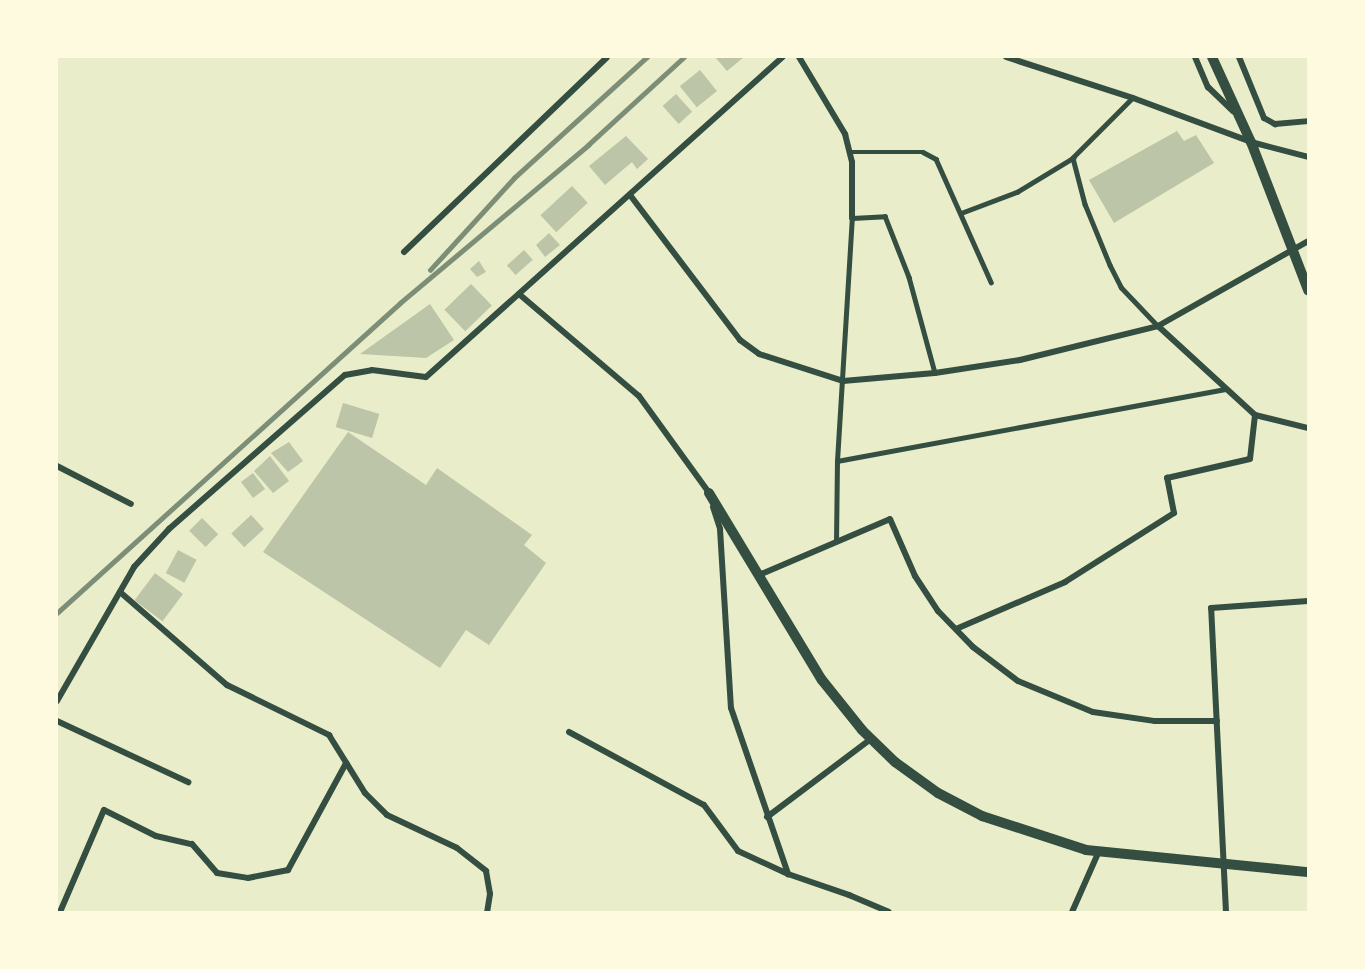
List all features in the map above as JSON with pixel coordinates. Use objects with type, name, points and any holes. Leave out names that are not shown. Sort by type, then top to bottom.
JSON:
[{"type":"street","points":[[404,252],[607,57]]},
{"type":"street","points":[[57,701],[134,567],[170,529],[345,375],[372,370],[426,377],[783,57]]},
{"type":"street","points":[[799,57],[845,134],[852,162],[852,218]]},
{"type":"street","points":[[1006,57],[1132,98],[1251,142],[1308,157]]},
{"type":"street","points":[[1195,57],[1208,87],[1238,115]]},
{"type":"street","points":[[1212,57],[1251,142],[1308,290]]},
{"type":"street","points":[[1239,57],[1264,118],[1275,124],[1308,121]]},
{"type":"street","points":[[630,195],[740,340],[759,354],[843,381],[935,373],[1020,360],[1158,326],[1308,241]]},
{"type":"street","points":[[519,294],[639,396],[709,493],[822,680],[871,739],[895,762],[938,793],[982,816],[1026,832],[1100,851],[1308,872]]},
{"type":"street","points":[[1158,326],[1255,415],[1308,428]]},
{"type":"street","points":[[956,629],[1065,582],[1174,513],[1167,478],[1250,459],[1255,415]]},
{"type":"street","points":[[57,466],[131,504]]},
{"type":"street","points":[[709,493],[720,529],[730,708],[788,874]]},
{"type":"street","points":[[759,575],[890,519],[915,576],[938,611],[973,647],[1018,681],[1093,712],[1155,721],[1217,721]]},
{"type":"street","points":[[120,592],[227,685],[328,735],[365,793],[387,815],[457,848],[486,871],[490,894],[487,912]]},
{"type":"street","points":[[1226,912],[1211,608],[1308,601]]},
{"type":"street","points":[[57,721],[188,782]]},
{"type":"street","points":[[569,732],[704,805],[738,851],[788,874],[849,895],[889,912]]},
{"type":"street","points":[[767,817],[871,739]]},
{"type":"street","points":[[60,912],[104,810],[156,836],[192,844],[217,873],[248,878],[288,870],[346,762]]},
{"type":"street","points":[[1072,912],[1100,851]]},
{"type":"lane","points":[[961,213],[1017,192],[1073,158],[1132,98]]},
{"type":"lane","points":[[849,152],[923,152],[936,159],[991,282]]},
{"type":"lane","points":[[1073,158],[1085,204],[1121,287],[1158,326]]},
{"type":"lane","points":[[836,542],[837,461],[852,218],[885,216],[909,277],[935,373]]},
{"type":"lane","points":[[837,461],[1226,390]]},
{"type":"building","points":[[715,57],[744,57],[727,71]]},
{"type":"building","points":[[700,70],[717,91],[697,107],[680,86]]},
{"type":"building","points":[[676,94],[692,112],[679,124],[663,106]]},
{"type":"building","points":[[1177,131],[1184,141],[1196,135],[1214,163],[1114,223],[1089,180]]},
{"type":"building","points":[[626,136],[648,159],[637,169],[632,162],[605,185],[589,166]]},
{"type":"building","points":[[572,186],[588,203],[556,232],[541,215]]},
{"type":"building","points":[[549,233],[560,245],[545,257],[536,245]]},
{"type":"building","points":[[524,250],[533,260],[516,275],[507,265]]},
{"type":"building","points":[[479,261],[486,272],[477,277],[470,269]]},
{"type":"building","points":[[471,284],[492,306],[465,331],[444,310]]},
{"type":"building","points":[[430,304],[454,340],[426,358],[360,354]]},
{"type":"building","points":[[343,403],[379,414],[372,438],[336,427]]},
{"type":"building","points":[[348,432],[426,485],[437,468],[532,535],[524,545],[546,563],[489,645],[466,630],[440,668],[263,552]]},
{"type":"building","points":[[289,442],[303,461],[288,472],[271,453]]},
{"type":"building","points":[[270,456],[289,481],[273,493],[254,471]]},
{"type":"building","points":[[253,473],[265,489],[253,498],[241,482]]},
{"type":"building","points":[[251,515],[264,529],[244,547],[231,533]]},
{"type":"building","points":[[202,518],[218,534],[206,547],[189,531]]},
{"type":"building","points":[[178,550],[197,560],[184,583],[166,573]]},
{"type":"building","points":[[155,573],[183,594],[162,621],[135,600]]},
{"type":"railway","points":[[430,270],[514,178],[647,57]]},
{"type":"railway","points":[[57,613],[400,303],[588,145],[684,57]]}]
